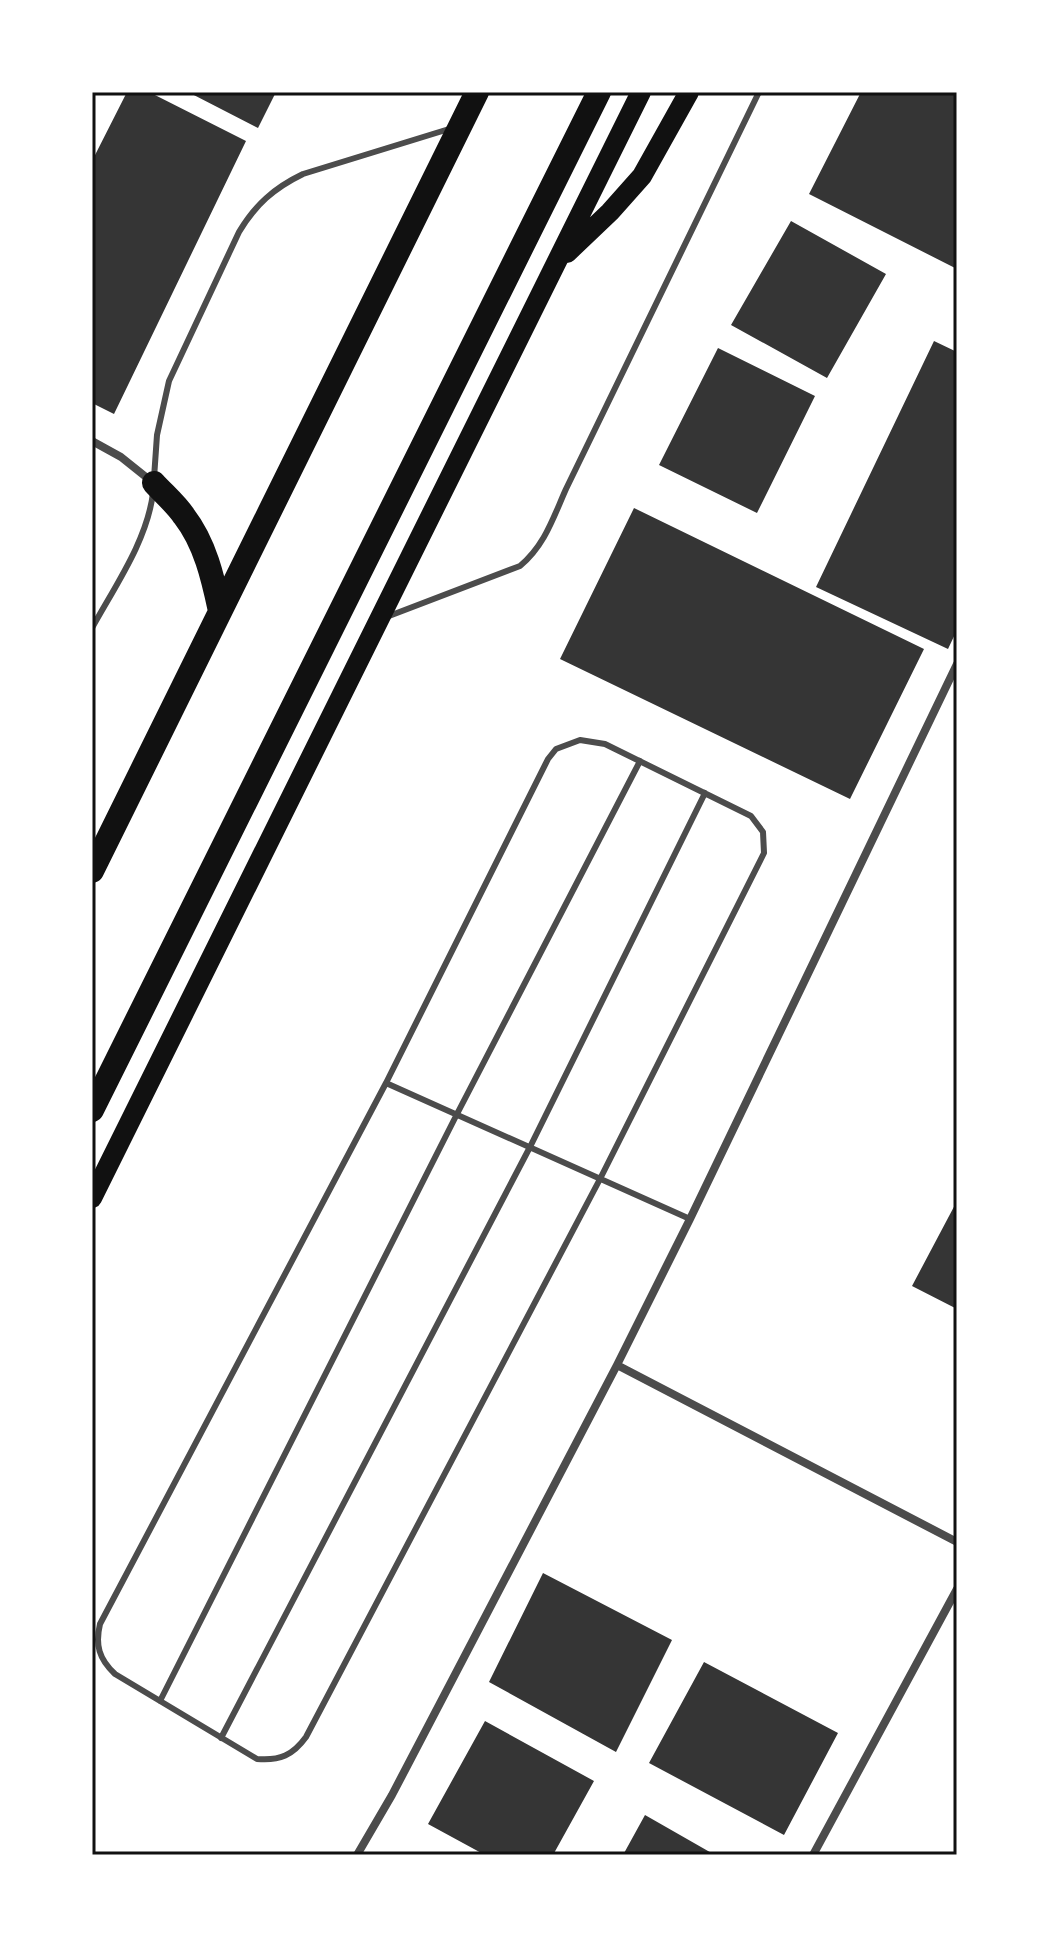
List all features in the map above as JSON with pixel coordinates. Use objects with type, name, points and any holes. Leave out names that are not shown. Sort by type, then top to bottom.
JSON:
[{"type":"highway","points":[[92,871],[477,92]]},
{"type":"highway","points":[[92,1110],[599,92]]},
{"type":"highway","points":[[154,483],[185,516],[201,545],[220,611]]},
{"type":"main road","points":[[92,1198],[641,92]]},
{"type":"main road","points":[[558,261],[610,212],[642,176],[689,92]]},
{"type":"street","points":[[92,441],[121,457],[154,483]]},
{"type":"street","points":[[357,1855],[392,1795],[617,1365],[957,664]]},
{"type":"street","points":[[617,1365],[957,1542]]},
{"type":"street","points":[[813,1855],[957,1589]]},
{"type":"lane","points":[[382,619],[520,566],[534,555],[544,540],[759,92]]},
{"type":"lane","points":[[92,628],[139,538],[152,503],[157,435],[169,381],[250,213],[283,183],[303,174],[461,125]]},
{"type":"lane","points":[[580,740],[605,744],[705,793],[751,816],[763,832],[764,853],[600,1179],[298,1749],[286,1757],[257,1759],[106,1667],[97,1646],[100,1624],[386,1083],[548,759],[556,749],[580,740]]},
{"type":"lane","points":[[160,1701],[457,1114],[640,761]]},
{"type":"lane","points":[[221,1738],[530,1147],[705,793]]},
{"type":"lane","points":[[386,1083],[690,1219]]},
{"type":"building","points":[[127,92],[149,92],[246,141],[114,414],[92,403],[92,161]]},
{"type":"building","points":[[188,92],[276,92],[258,128]]},
{"type":"building","points":[[861,92],[957,92],[957,269],[809,194]]},
{"type":"building","points":[[791,221],[886,274],[827,378],[731,325]]},
{"type":"building","points":[[934,341],[957,352],[957,630],[948,649],[816,587]]},
{"type":"building","points":[[718,348],[815,396],[757,513],[659,465]]},
{"type":"building","points":[[634,508],[924,649],[850,799],[560,659]]},
{"type":"building","points":[[957,1201],[957,1309],[912,1286]]},
{"type":"building","points":[[543,1573],[672,1640],[616,1752],[489,1682]]},
{"type":"building","points":[[704,1662],[838,1733],[784,1835],[649,1763]]},
{"type":"building","points":[[485,1721],[594,1781],[553,1855],[485,1855],[428,1824]]},
{"type":"building","points":[[645,1815],[715,1855],[623,1855]]}]
